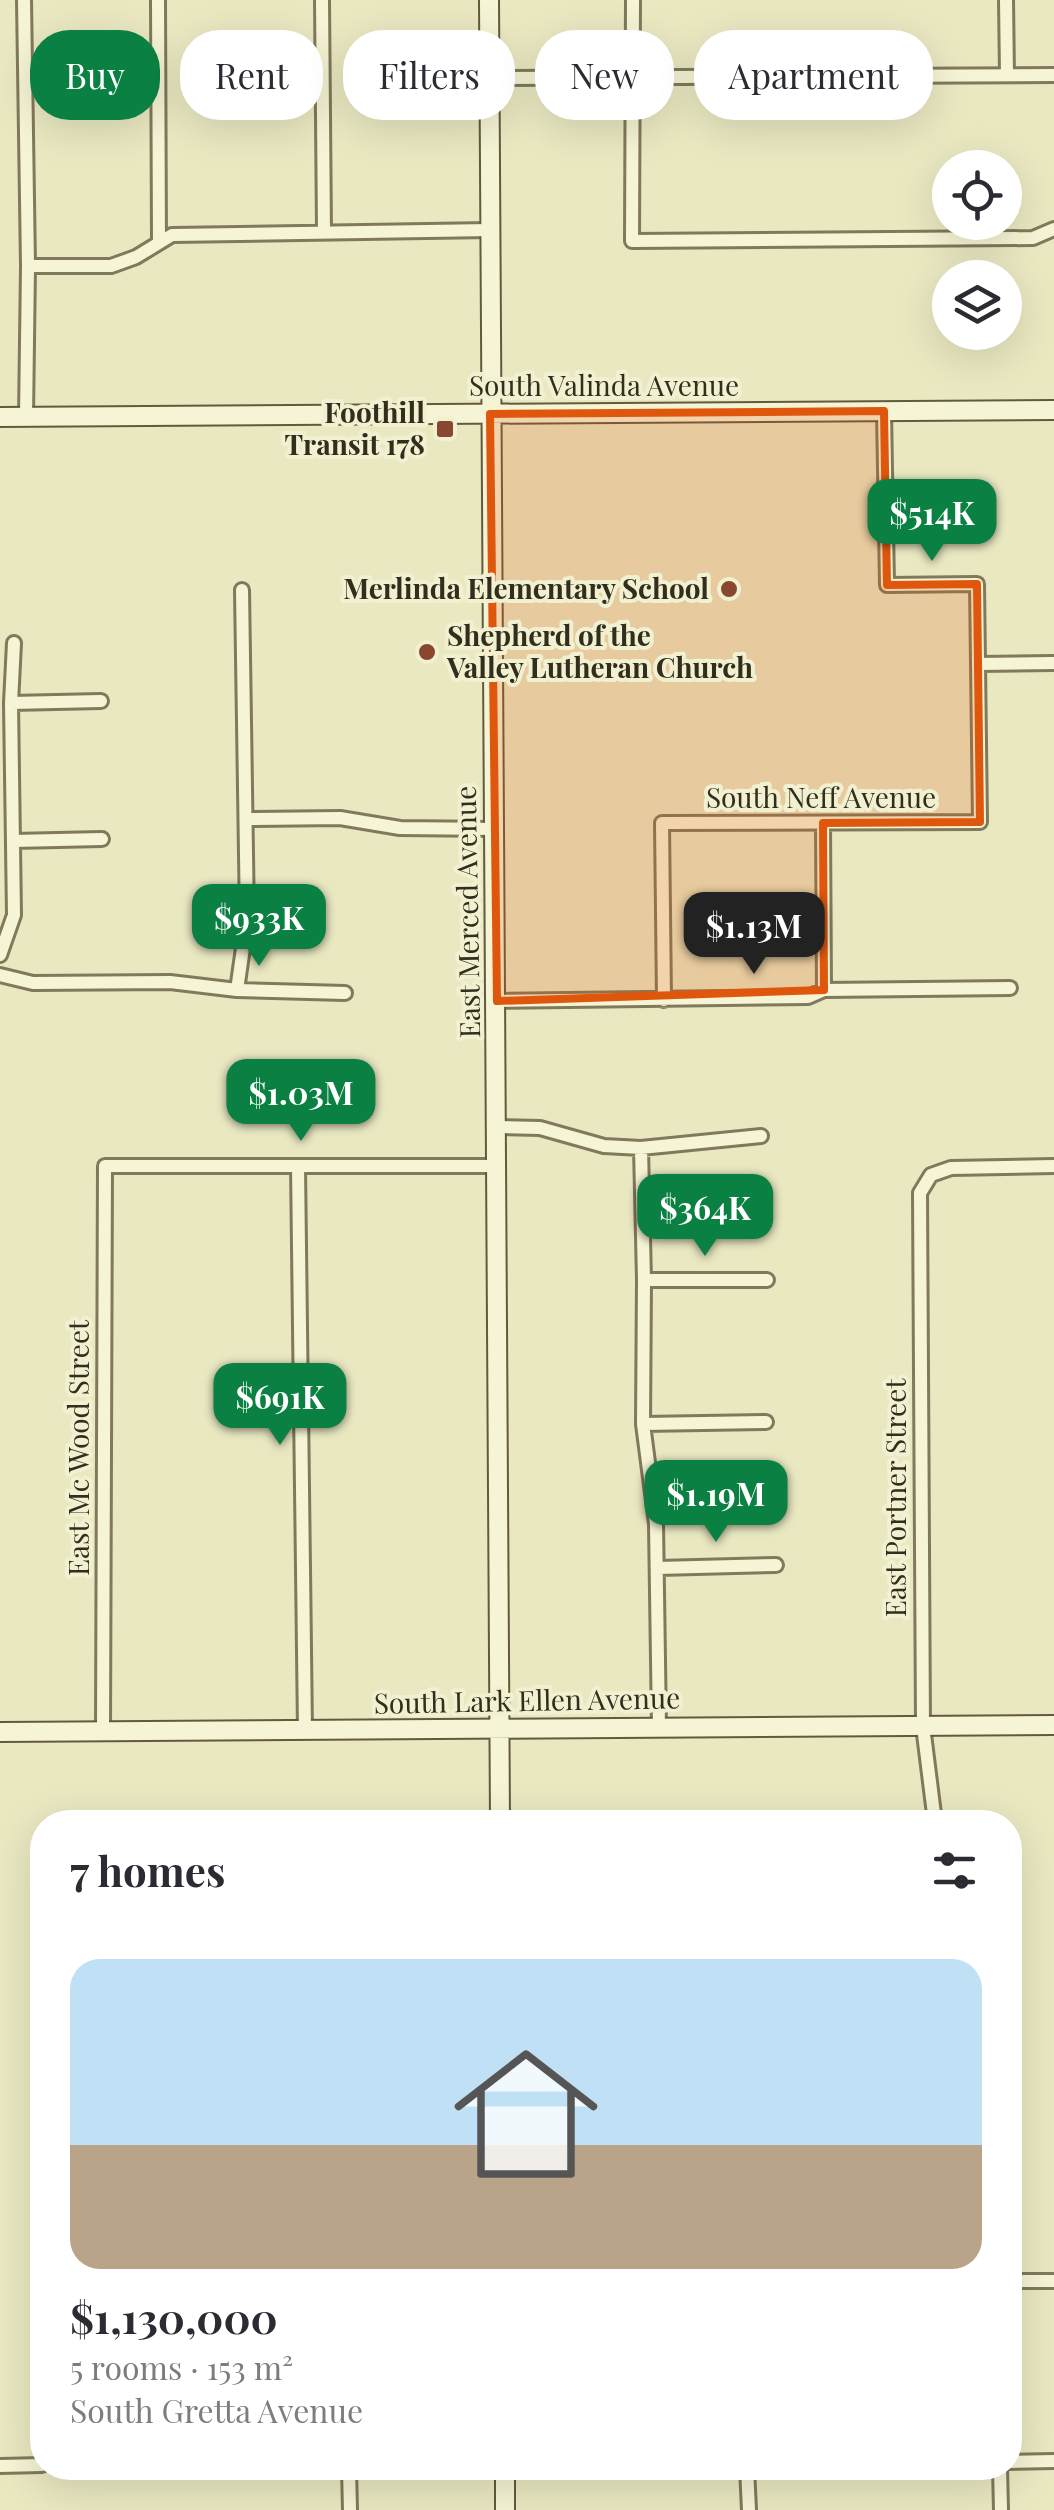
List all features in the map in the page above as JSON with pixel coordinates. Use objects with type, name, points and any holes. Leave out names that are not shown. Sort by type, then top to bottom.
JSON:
[{"type":"street","points":[[24,0],[26,417]]},
{"type":"street","points":[[158,0],[159,242]]},
{"type":"street","points":[[322,0],[324,231]]},
{"type":"street","name":"East Merced Avenue","points":[[489,0],[489,30]]},
{"type":"street","points":[[633,0],[633,30]]},
{"type":"street","points":[[1006,0],[1006,75]]},
{"type":"street","points":[[674,76],[1054,75]]},
{"type":"street","name":"East Merced Avenue","points":[[489,120],[500,1810]]},
{"type":"street","points":[[631,120],[632,240],[1033,238],[1054,229]]},
{"type":"street","points":[[28,266],[111,266],[136,258],[172,235],[490,230]]},
{"type":"street","name":"South Valinda Avenue","points":[[0,417],[1054,410]]},
{"type":"street","points":[[884,411],[887,585],[977,584],[978,664],[1054,663]]},
{"type":"street","points":[[236,990],[247,920],[242,590]]},
{"type":"street","points":[[0,955],[14,915],[14,642]]},
{"type":"street","name":"South Neff Avenue","points":[[664,1000],[662,824],[980,822],[978,664]]},
{"type":"street","points":[[12,703],[101,701]]},
{"type":"street","points":[[246,820],[340,818],[400,828],[494,829]]},
{"type":"street","points":[[823,823],[824,990]]},
{"type":"street","points":[[13,841],[102,839]]},
{"type":"street","points":[[0,975],[33,983],[170,982],[236,990],[345,993]]},
{"type":"street","points":[[496,1002],[808,997],[824,990],[1010,988]]},
{"type":"street","points":[[498,1127],[540,1128],[604,1146],[641,1148],[761,1136]]},
{"type":"street","points":[[641,1148],[643,1424],[656,1524],[659,1727]]},
{"type":"street","name":"East Mc Wood Street","points":[[103,1730],[105,1166],[298,1166]]},
{"type":"street","points":[[305,1730],[298,1166],[498,1166]]},
{"type":"street","name":"East Portner Street","points":[[934,1810],[923,1726],[920,1194],[931,1175],[950,1168],[1054,1166]]},
{"type":"street","points":[[644,1280],[768,1280]]},
{"type":"street","points":[[643,1424],[766,1422]]},
{"type":"street","points":[[658,1568],[776,1566]]},
{"type":"street","name":"South Lark Ellen Avenue","points":[[0,1732],[1054,1725]]},
{"type":"street","points":[[1022,2281],[1054,2281]]},
{"type":"street","points":[[1022,2462],[1054,2461]]},
{"type":"street","points":[[0,2466],[30,2465]]},
{"type":"street","points":[[349,2480],[350,2510]]},
{"type":"street","points":[[505,2480],[505,2510]]},
{"type":"street","points":[[748,2480],[749,2510]]},
{"type":"street","points":[[1001,2480],[1002,2510]]},
{"type":"highlighted area","points":[[884,411],[887,585],[977,584],[980,822],[823,823],[824,990],[497,1001],[490,414]]},
{"type":"place","name":"Foothill Transit 178","points":[[445,429]]},
{"type":"place","name":"Merlinda Elementary School","points":[[729,589]]},
{"type":"place","name":"Shepherd of the Valley Lutheran Church","points":[[427,652]]}]
